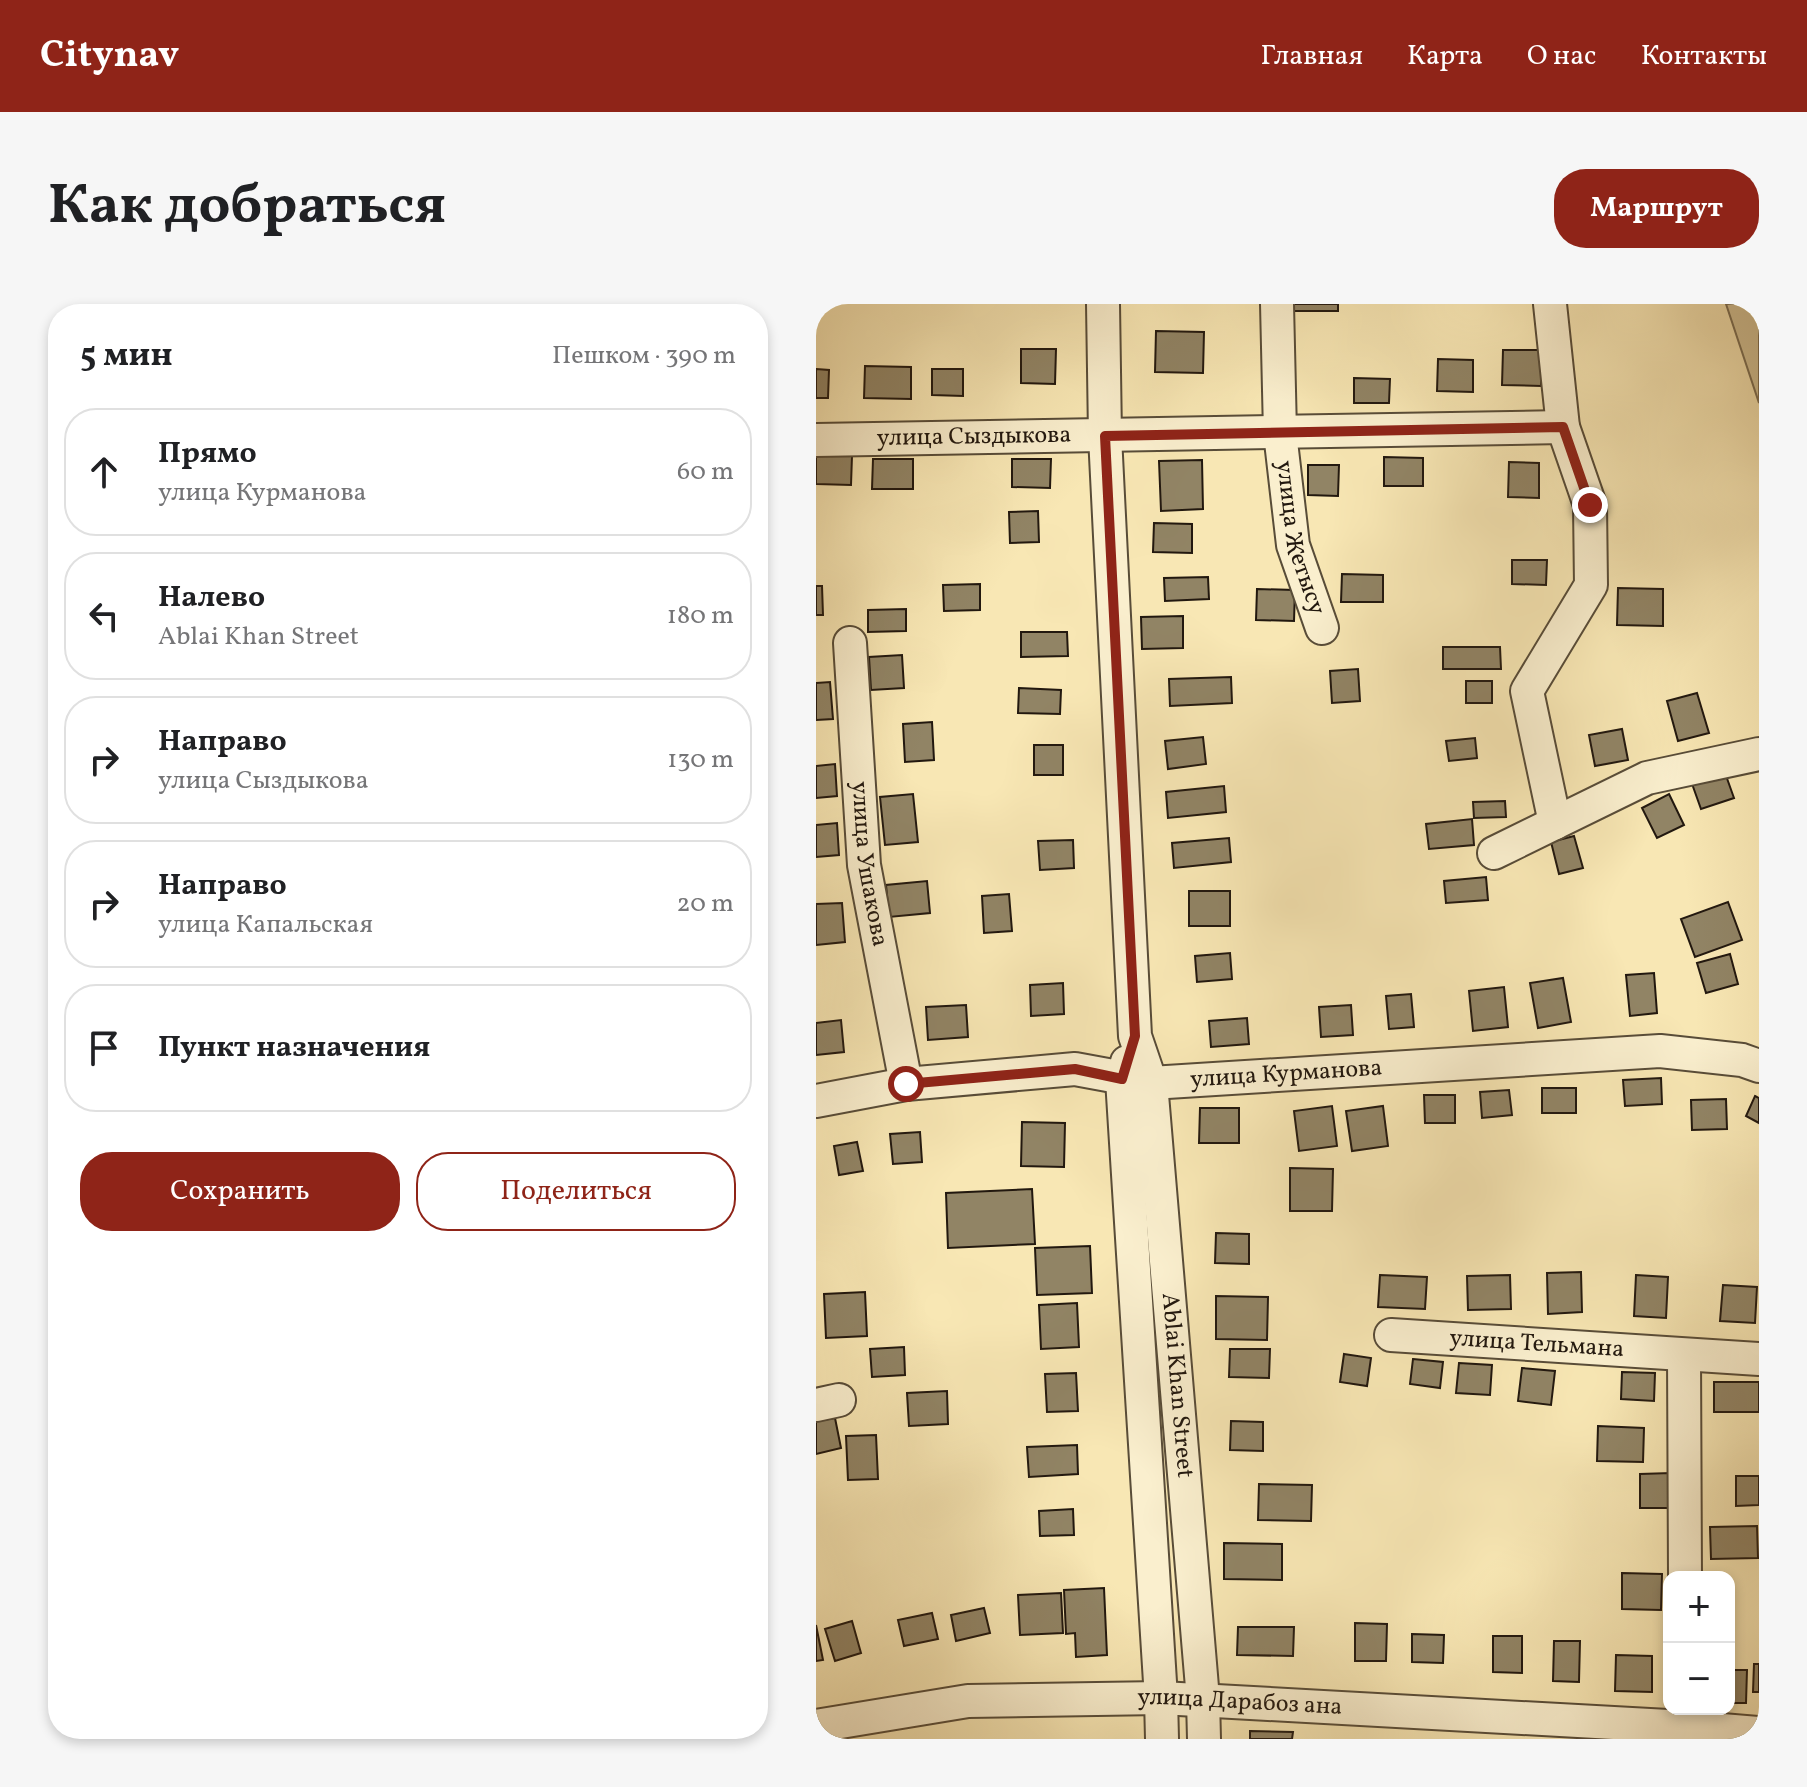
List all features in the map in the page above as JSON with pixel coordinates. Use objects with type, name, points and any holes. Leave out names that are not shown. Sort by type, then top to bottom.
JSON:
[{"type":"street","name":"Ablai Khan Street","points":[[1103,304],[1105,436],[1135,1036],[1162,1739]]},
{"type":"street","name":"улица Жетысу","points":[[1277,304],[1280,433],[1293,545],[1322,628]]},
{"type":"street","points":[[1550,304],[1563,427],[1590,505],[1591,585],[1527,691],[1555,823]]},
{"type":"street","name":"улица Сыздыкова","points":[[816,440],[1563,427]]},
{"type":"street","name":"улица Ушакова","points":[[850,643],[864,865],[906,1084]]},
{"type":"street","points":[[1494,853],[1647,778],[1759,754]]},
{"type":"street","name":"улица Курманова","points":[[816,1101],[906,1084],[1075,1069],[1136,1081],[1660,1051],[1742,1060],[1759,1066]]},
{"type":"street","name":"Ablai Khan Street","points":[[1136,1081],[1203,1699],[1204,1739]]},
{"type":"street","name":"улица Тельмана","points":[[1391,1335],[1759,1359]]},
{"type":"street","points":[[1684,1355],[1685,1571]]},
{"type":"street","name":"улица Дарабоз ана","points":[[816,1726],[968,1701],[1161,1698],[1686,1718],[1759,1733]]},
{"type":"shaded area","points":[[1726,304],[1759,304],[1759,403]]},
{"type":"building","points":[[1293,304],[1338,304],[1338,311],[1293,311]]},
{"type":"building","points":[[1156,331],[1204,332],[1203,373],[1155,372]]},
{"type":"building","points":[[1021,349],[1056,349],[1055,384],[1021,383]]},
{"type":"building","points":[[1503,350],[1541,350],[1541,386],[1502,385]]},
{"type":"building","points":[[1438,359],[1473,360],[1473,392],[1437,391]]},
{"type":"building","points":[[865,366],[911,367],[911,399],[864,398]]},
{"type":"building","points":[[816,369],[829,370],[828,398],[816,398]]},
{"type":"building","points":[[932,369],[963,369],[963,396],[932,395]]},
{"type":"building","points":[[1354,378],[1390,379],[1389,403],[1354,403]]},
{"type":"building","points":[[816,456],[852,456],[851,485],[816,484]]},
{"type":"building","points":[[1384,457],[1423,458],[1423,486],[1384,486]]},
{"type":"building","points":[[873,459],[913,459],[913,489],[872,489]]},
{"type":"building","points":[[1012,459],[1051,459],[1050,488],[1012,487]]},
{"type":"building","points":[[1202,460],[1203,509],[1161,511],[1159,461]]},
{"type":"building","points":[[1509,462],[1539,463],[1539,498],[1508,497]]},
{"type":"building","points":[[1308,465],[1339,465],[1338,496],[1308,495]]},
{"type":"building","points":[[1038,511],[1039,542],[1010,543],[1009,512]]},
{"type":"building","points":[[1154,523],[1192,524],[1192,553],[1153,552]]},
{"type":"building","points":[[1512,560],[1547,560],[1546,585],[1512,584]]},
{"type":"building","points":[[1342,574],[1383,575],[1383,602],[1341,602]]},
{"type":"building","points":[[1208,577],[1209,599],[1165,601],[1164,578]]},
{"type":"building","points":[[980,584],[980,610],[944,611],[943,585]]},
{"type":"building","points":[[816,586],[822,586],[823,615],[816,615]]},
{"type":"building","points":[[1618,588],[1663,589],[1663,626],[1617,625]]},
{"type":"building","points":[[1257,589],[1295,590],[1294,621],[1256,620]]},
{"type":"building","points":[[906,609],[906,631],[868,632],[868,610]]},
{"type":"building","points":[[1183,616],[1183,648],[1142,649],[1141,617]]},
{"type":"building","points":[[1021,632],[1067,632],[1068,656],[1021,657]]},
{"type":"building","points":[[1443,647],[1500,647],[1501,669],[1443,669]]},
{"type":"building","points":[[902,655],[904,688],[871,690],[869,657]]},
{"type":"building","points":[[1358,669],[1360,701],[1332,703],[1330,671]]},
{"type":"building","points":[[1231,677],[1232,703],[1170,706],[1169,679]]},
{"type":"building","points":[[1466,681],[1492,681],[1492,703],[1466,703]]},
{"type":"building","points":[[830,682],[833,719],[816,720],[816,683]]},
{"type":"building","points":[[1019,688],[1061,690],[1060,714],[1018,713]]},
{"type":"building","points":[[1697,693],[1709,733],[1678,741],[1667,701]]},
{"type":"building","points":[[932,722],[934,760],[905,762],[903,724]]},
{"type":"building","points":[[1622,729],[1628,760],[1595,766],[1589,735]]},
{"type":"building","points":[[1203,737],[1206,764],[1168,769],[1165,741]]},
{"type":"building","points":[[1475,738],[1477,758],[1449,761],[1446,741]]},
{"type":"building","points":[[1034,745],[1063,745],[1063,775],[1034,775]]},
{"type":"building","points":[[835,764],[837,796],[816,798],[816,766]]},
{"type":"building","points":[[1724,770],[1734,798],[1701,809],[1691,781]]},
{"type":"building","points":[[1224,786],[1226,812],[1168,818],[1166,792]]},
{"type":"building","points":[[913,794],[918,842],[885,845],[880,797]]},
{"type":"building","points":[[1669,794],[1684,825],[1657,838],[1642,808]]},
{"type":"building","points":[[1505,801],[1506,817],[1474,818],[1473,802]]},
{"type":"building","points":[[1472,819],[1474,845],[1429,849],[1426,824]]},
{"type":"building","points":[[837,823],[839,855],[816,857],[816,825]]},
{"type":"building","points":[[1574,836],[1583,868],[1559,874],[1551,842]]},
{"type":"building","points":[[1229,838],[1231,862],[1174,868],[1172,843]]},
{"type":"building","points":[[1073,840],[1074,868],[1040,870],[1038,841]]},
{"type":"building","points":[[1486,877],[1488,900],[1446,903],[1444,881]]},
{"type":"building","points":[[927,881],[930,913],[889,917],[886,885]]},
{"type":"building","points":[[1189,891],[1230,891],[1230,926],[1189,926]]},
{"type":"building","points":[[1009,894],[1012,931],[984,933],[982,896]]},
{"type":"building","points":[[1728,902],[1742,940],[1695,957],[1681,919]]},
{"type":"building","points":[[842,903],[845,942],[816,945],[816,904]]},
{"type":"building","points":[[1230,953],[1232,979],[1197,982],[1195,956]]},
{"type":"building","points":[[1730,954],[1738,984],[1706,993],[1697,963]]},
{"type":"building","points":[[1654,973],[1657,1013],[1630,1016],[1626,975]]},
{"type":"building","points":[[1563,978],[1571,1022],[1538,1028],[1530,983]]},
{"type":"building","points":[[1063,983],[1064,1014],[1031,1016],[1030,985]]},
{"type":"building","points":[[1504,987],[1508,1027],[1473,1031],[1469,991]]},
{"type":"building","points":[[1411,994],[1414,1027],[1389,1029],[1386,996]]},
{"type":"building","points":[[966,1005],[968,1037],[928,1040],[926,1007]]},
{"type":"building","points":[[1351,1005],[1353,1035],[1321,1037],[1319,1007]]},
{"type":"building","points":[[1247,1018],[1249,1044],[1211,1047],[1209,1021]]},
{"type":"building","points":[[841,1020],[844,1052],[816,1055],[816,1023]]},
{"type":"building","points":[[1661,1078],[1662,1104],[1625,1106],[1623,1080]]},
{"type":"building","points":[[1542,1088],[1576,1088],[1576,1113],[1542,1113]]},
{"type":"building","points":[[1509,1090],[1512,1115],[1482,1118],[1480,1092]]},
{"type":"building","points":[[1424,1095],[1455,1095],[1455,1123],[1425,1123]]},
{"type":"building","points":[[1755,1096],[1759,1098],[1759,1123],[1746,1116]]},
{"type":"building","points":[[1726,1099],[1727,1129],[1692,1130],[1691,1100]]},
{"type":"building","points":[[1332,1106],[1337,1146],[1299,1151],[1294,1111]]},
{"type":"building","points":[[1383,1106],[1388,1146],[1352,1151],[1346,1111]]},
{"type":"building","points":[[1200,1108],[1239,1108],[1239,1143],[1199,1143]]},
{"type":"building","points":[[1022,1122],[1065,1123],[1064,1167],[1021,1166]]},
{"type":"building","points":[[920,1132],[922,1162],[893,1164],[890,1134]]},
{"type":"building","points":[[857,1142],[863,1171],[839,1175],[834,1146]]},
{"type":"building","points":[[1290,1168],[1333,1169],[1332,1211],[1290,1211]]},
{"type":"building","points":[[1032,1189],[1035,1244],[948,1248],[946,1193]]},
{"type":"building","points":[[1216,1233],[1249,1234],[1249,1264],[1215,1263]]},
{"type":"building","points":[[1090,1246],[1092,1293],[1037,1295],[1035,1248]]},
{"type":"building","points":[[1581,1272],[1582,1312],[1548,1314],[1547,1273]]},
{"type":"building","points":[[1380,1275],[1427,1277],[1425,1309],[1378,1307]]},
{"type":"building","points":[[1510,1275],[1511,1309],[1468,1310],[1467,1276]]},
{"type":"building","points":[[1636,1275],[1668,1277],[1666,1318],[1634,1316]]},
{"type":"building","points":[[1723,1285],[1757,1287],[1755,1323],[1720,1321]]},
{"type":"building","points":[[865,1292],[867,1336],[826,1338],[824,1294]]},
{"type":"building","points":[[1216,1296],[1268,1297],[1267,1340],[1216,1339]]},
{"type":"building","points":[[1077,1303],[1079,1347],[1041,1349],[1039,1305]]},
{"type":"building","points":[[904,1347],[905,1375],[872,1377],[870,1349]]},
{"type":"building","points":[[1230,1349],[1270,1349],[1269,1378],[1229,1377]]},
{"type":"building","points":[[1344,1354],[1371,1358],[1367,1386],[1340,1382]]},
{"type":"building","points":[[1413,1359],[1443,1362],[1440,1388],[1410,1384]]},
{"type":"building","points":[[1459,1363],[1492,1365],[1490,1395],[1456,1393]]},
{"type":"building","points":[[1522,1368],[1555,1371],[1551,1405],[1518,1401]]},
{"type":"building","points":[[1622,1372],[1655,1373],[1654,1401],[1621,1399]]},
{"type":"building","points":[[1076,1373],[1078,1411],[1047,1412],[1045,1374]]},
{"type":"building","points":[[1714,1382],[1759,1382],[1759,1412],[1714,1412]]},
{"type":"building","points":[[947,1391],[948,1424],[909,1426],[907,1393]]},
{"type":"building","points":[[835,1418],[841,1448],[816,1454],[816,1421]]},
{"type":"building","points":[[1231,1421],[1263,1422],[1263,1451],[1230,1450]]},
{"type":"building","points":[[1598,1426],[1644,1428],[1643,1462],[1597,1461]]},
{"type":"building","points":[[876,1435],[878,1479],[848,1480],[846,1436]]},
{"type":"building","points":[[1077,1445],[1078,1474],[1029,1477],[1027,1447]]},
{"type":"building","points":[[1671,1473],[1672,1508],[1640,1508],[1640,1474]]},
{"type":"building","points":[[1736,1476],[1759,1476],[1759,1505],[1736,1506]]},
{"type":"building","points":[[1259,1484],[1312,1485],[1311,1521],[1258,1520]]},
{"type":"building","points":[[1073,1509],[1074,1535],[1040,1536],[1039,1511]]},
{"type":"building","points":[[1757,1526],[1758,1558],[1711,1559],[1710,1527]]},
{"type":"building","points":[[1224,1543],[1282,1544],[1282,1580],[1224,1579]]},
{"type":"building","points":[[1622,1573],[1662,1574],[1661,1610],[1622,1609]]},
{"type":"building","points":[[1104,1588],[1107,1655],[1076,1657],[1075,1633],[1066,1634],[1064,1590]]},
{"type":"building","points":[[1061,1593],[1063,1633],[1020,1635],[1018,1595]]},
{"type":"building","points":[[984,1608],[990,1633],[956,1641],[951,1615]]},
{"type":"building","points":[[932,1613],[938,1639],[904,1646],[898,1620]]},
{"type":"building","points":[[852,1621],[861,1653],[835,1661],[825,1629]]},
{"type":"building","points":[[1355,1623],[1387,1624],[1386,1661],[1355,1661]]},
{"type":"building","points":[[816,1625],[823,1660],[816,1661]]},
{"type":"building","points":[[1238,1627],[1294,1627],[1293,1656],[1237,1655]]},
{"type":"building","points":[[1412,1634],[1444,1635],[1443,1663],[1412,1662]]},
{"type":"building","points":[[1493,1636],[1522,1636],[1522,1673],[1493,1672]]},
{"type":"building","points":[[1554,1641],[1580,1641],[1579,1682],[1553,1681]]},
{"type":"building","points":[[1616,1655],[1652,1656],[1652,1692],[1615,1691]]},
{"type":"building","points":[[1754,1664],[1759,1664],[1759,1692],[1753,1692]]},
{"type":"building","points":[[1735,1670],[1747,1670],[1746,1703],[1735,1703]]},
{"type":"building","points":[[1250,1731],[1293,1732],[1292,1739],[1250,1739]]},
{"type":"route","points":[[906,1084],[1075,1069],[1122,1079],[1135,1036],[1105,436],[1563,427],[1590,505]]}]
